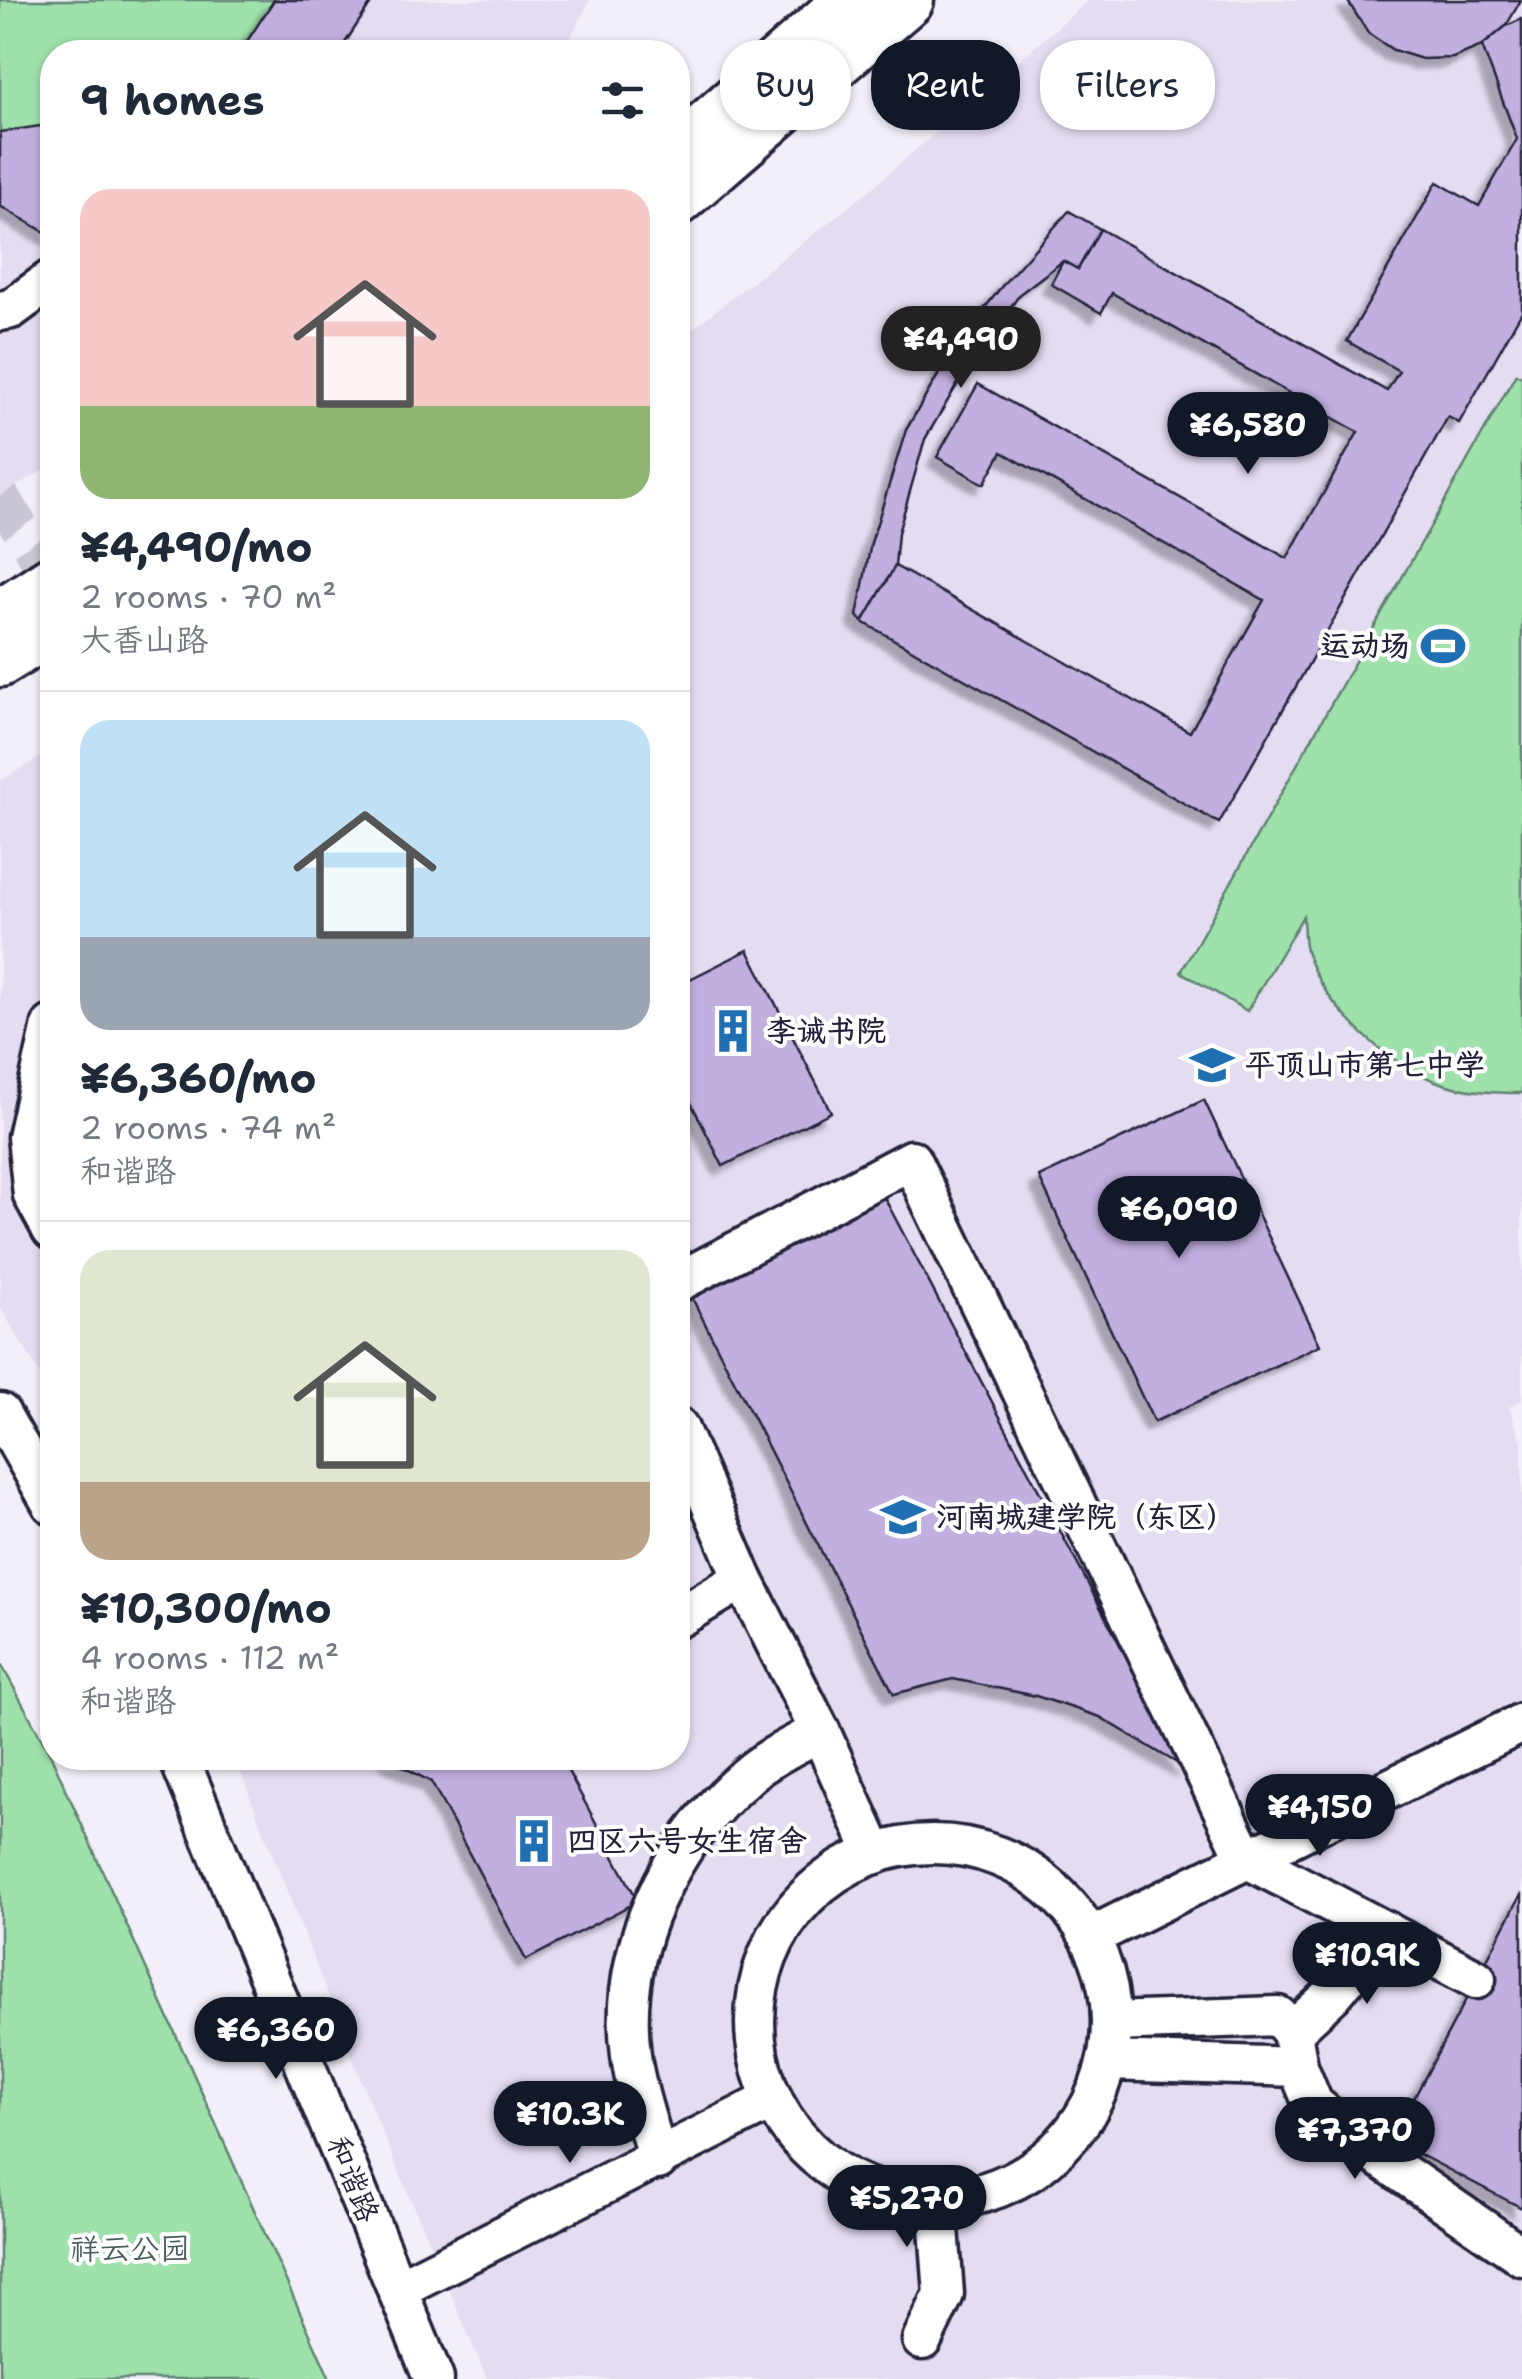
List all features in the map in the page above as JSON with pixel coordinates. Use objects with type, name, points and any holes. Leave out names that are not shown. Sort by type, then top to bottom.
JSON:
[{"type":"main road","points":[[690,139],[849,0]]},
{"type":"main road","points":[[690,190],[909,0]]},
{"type":"main road","points":[[0,614],[40,588]]},
{"type":"main road","points":[[0,662],[40,637]]},
{"type":"street","points":[[0,311],[11,309],[40,288]]},
{"type":"street","points":[[40,1081],[28,1137],[34,1195],[40,1207]]},
{"type":"street","points":[[690,1276],[912,1160],[1246,1858],[1476,1979]]},
{"type":"street","points":[[0,1412],[40,1483]]},
{"type":"street","points":[[690,1456],[743,1579],[820,1730],[875,1854]]},
{"type":"street","points":[[690,1611],[743,1579]]},
{"type":"street","points":[[1090,1937],[1522,1723]]},
{"type":"street","points":[[658,2160],[631,2056],[629,1990],[643,1926],[678,1859],[711,1810],[751,1772],[820,1730]]},
{"type":"street","name":"和谐路","points":[[184,1770],[434,2379]]},
{"type":"street","points":[[944,1845],[979,1850],[1012,1863],[1042,1882],[1068,1906],[1090,1937],[1109,1992],[1112,2022],[1108,2061],[1095,2099],[1074,2132],[1046,2160],[1013,2182],[976,2196],[936,2201],[896,2197],[846,2177],[822,2162],[794,2134],[772,2100],[759,2064],[754,2026],[758,1989],[768,1953],[786,1920],[811,1892],[841,1870],[875,1854],[909,1846],[944,1845]]},
{"type":"street","points":[[1295,2050],[1332,1995],[1386,1930]]},
{"type":"street","points":[[1112,2022],[1278,2016],[1295,2050],[1313,2104],[1368,2150],[1522,2256]]},
{"type":"street","points":[[1108,2061],[1295,2050]]},
{"type":"street","points":[[398,2289],[772,2100]]},
{"type":"street","points":[[922,2340],[944,2294],[936,2201]]},
{"type":"shaded area","points":[[0,0],[590,0],[569,40],[40,40],[40,472],[0,496]]},
{"type":"shaded area","points":[[1089,0],[1522,0],[1522,1400],[1509,1407],[1522,1442],[1522,2379],[487,2379],[371,2106],[240,1770],[690,1770],[690,331],[860,198],[939,130],[1020,130],[1020,60],[1040,42],[1040,130],[1215,130],[1215,40],[1043,40]]},
{"type":"shaded area","points":[[40,757],[40,1374],[0,1307],[0,781]]},
{"type":"green space","points":[[0,0],[373,0],[347,40],[40,40],[40,229],[0,206]]},
{"type":"green space","name":"运动场","points":[[1516,374],[1522,377],[1522,1093],[1448,1085],[1418,1073],[1378,1047],[1343,1013],[1316,974],[1306,950],[1303,916],[1247,1011],[1181,972]]},
{"type":"green space","name":"祥云公园","points":[[0,1662],[40,1736],[40,1770],[57,1770],[330,2379],[0,2379]]},
{"type":"building","points":[[274,0],[373,0],[347,40],[248,40]]},
{"type":"building","points":[[1347,0],[1521,0],[1506,26],[1482,46],[1453,58],[1422,59],[1393,50],[1368,33]]},
{"type":"building","points":[[1522,19],[1522,311],[1459,423],[1448,417],[1219,823],[863,622],[895,566],[1190,732],[1264,600],[1002,452],[984,484],[937,457],[978,384],[1287,558],[1358,432],[1112,293],[1101,313],[1051,284],[1063,261],[1078,269],[1100,229],[1387,391],[1399,371],[1347,341],[1437,182],[1479,206],[1517,139],[1482,46],[1506,26]]},
{"type":"building","points":[[40,126],[40,229],[0,206],[0,132]]},
{"type":"building","points":[[1069,211],[1100,229],[1078,269],[1063,261],[1021,293],[973,358],[925,439],[898,533],[895,566],[863,622],[857,616],[871,543],[906,430],[955,346]]},
{"type":"building","name":"李诫书院","points":[[748,950],[831,1112],[723,1166],[690,1101],[690,979]]},
{"type":"building","points":[[1204,1100],[1320,1345],[1154,1422],[1039,1177]]},
{"type":"building","points":[[884,1197],[1185,1768],[1100,1717],[1036,1696],[953,1679],[894,1694],[690,1292]]},
{"type":"building","name":"四区六号女生宿舍","points":[[409,1770],[567,1770],[638,1901],[526,1960],[431,1782]]},
{"type":"building","points":[[1522,1893],[1522,2208],[1392,2140]]},
{"type":"tunnel","points":[[0,496],[40,560]]},
{"type":"place","name":"运动场","points":[[1443,646]]},
{"type":"place","name":"李诫书院","points":[[733,1031]]},
{"type":"place","name":"平顶山市第七中学","points":[[1212,1065]]},
{"type":"place","name":"河南城建学院（东区）","points":[[903,1517]]},
{"type":"place","name":"四区六号女生宿舍","points":[[534,1841]]}]
